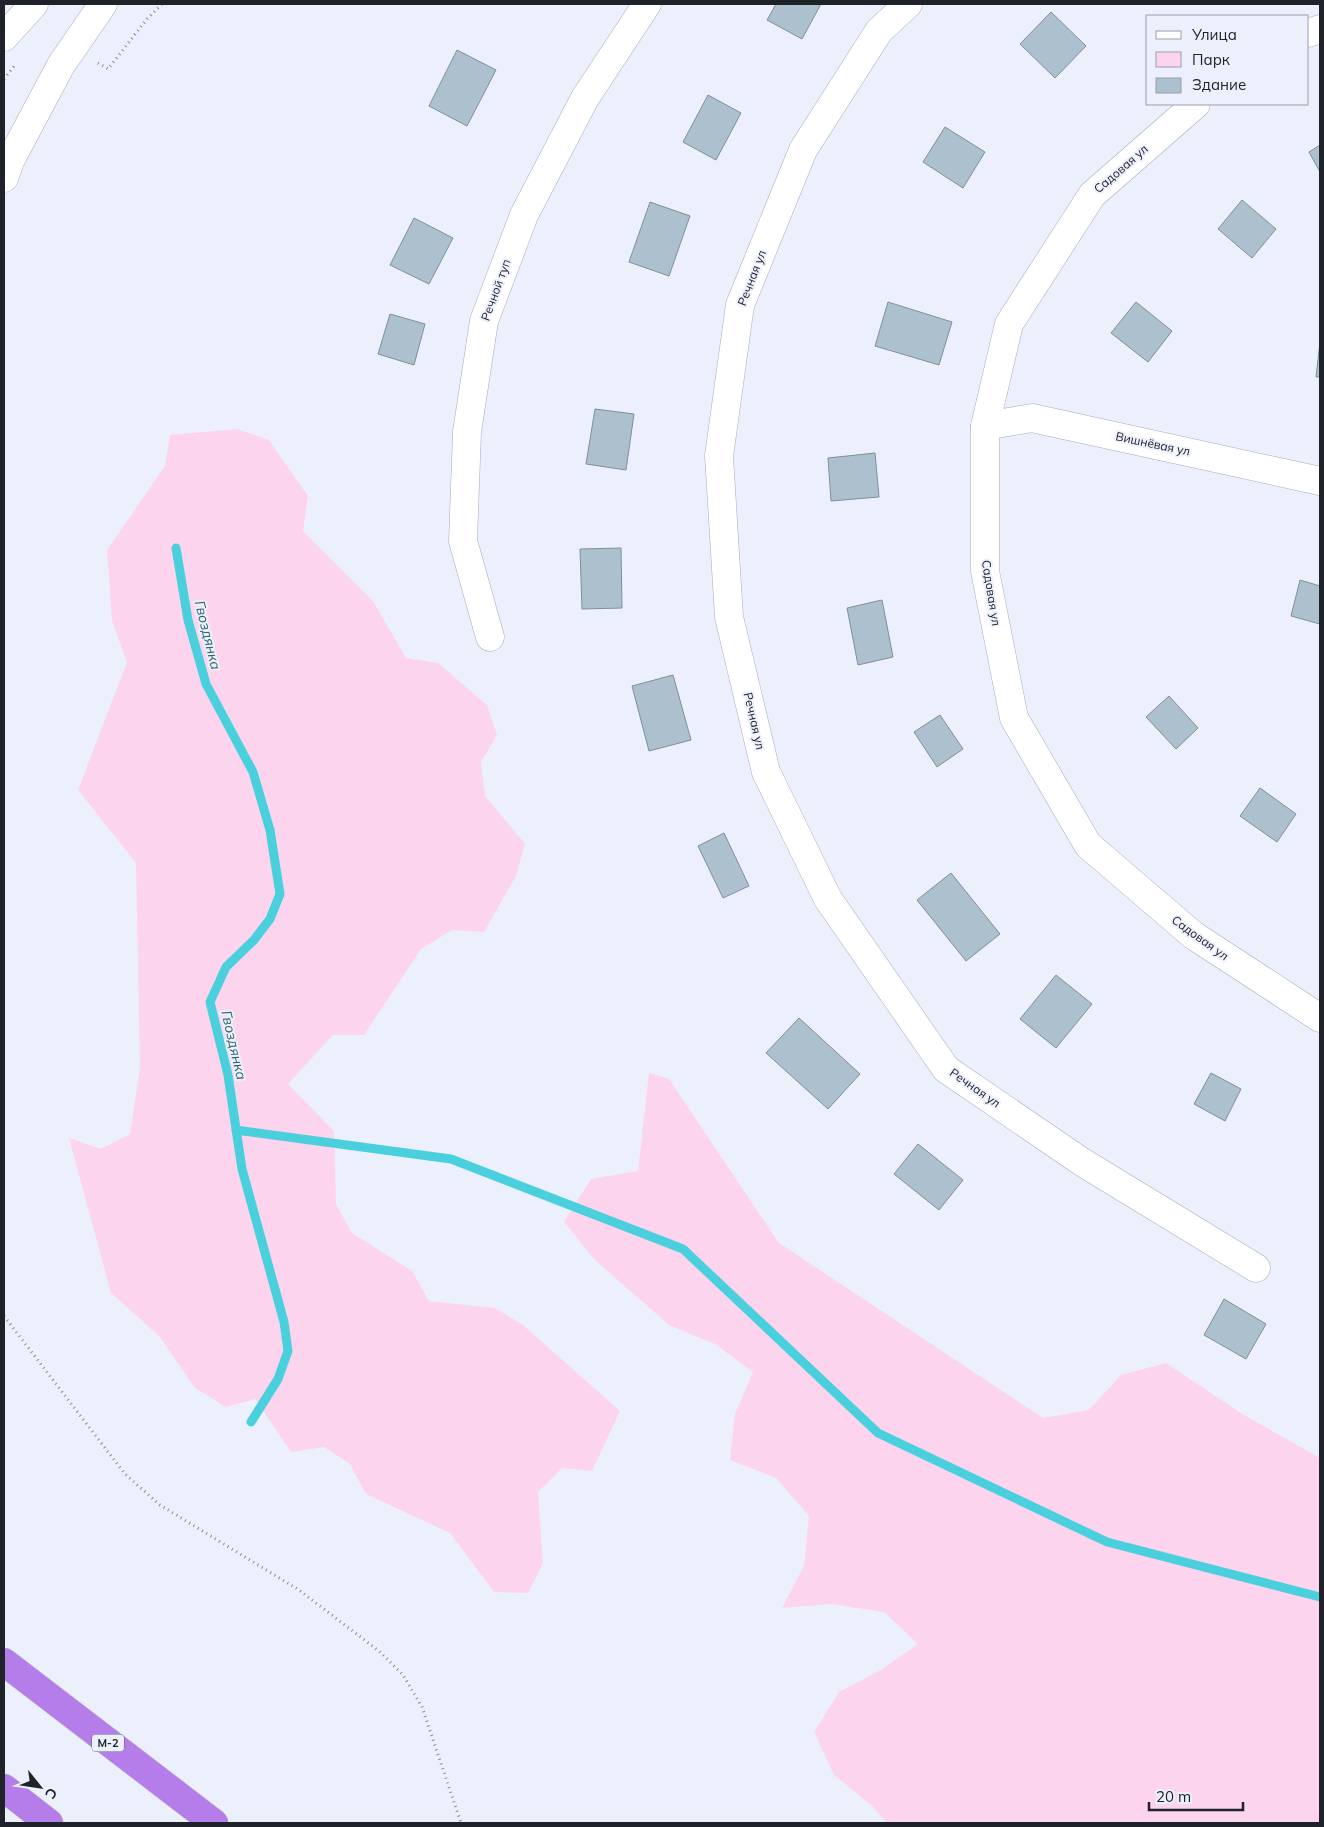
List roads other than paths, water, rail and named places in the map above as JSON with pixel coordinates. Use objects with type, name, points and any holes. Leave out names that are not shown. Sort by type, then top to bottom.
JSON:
[{"type":"highway","name":"М-2","points":[[4,1662],[214,1823]]},
{"type":"highway","points":[[4,1788],[49,1823]]},
{"type":"street","points":[[4,37],[34,4]]},
{"type":"street","points":[[4,178],[10,161],[61,65],[103,4]]},
{"type":"street","name":"Речной туп","points":[[490,637],[462,540],[467,432],[484,321],[524,216],[586,98],[646,4]]},
{"type":"street","name":"Речная ул","points":[[908,4],[879,30],[803,150],[740,305],[719,456],[729,617],[766,772],[828,899],[946,1069],[1082,1162],[1256,1268]]},
{"type":"street","name":"Садовая ул","points":[[1195,105],[1092,195],[1009,324],[985,426],[985,571],[1014,718],[1088,845],[1192,935],[1320,1018]]},
{"type":"street","name":"Вишнёвая ул","points":[[985,426],[1032,418],[1320,481]]},
{"type":"waterway","name":"Гвоздянка","points":[[176,548],[188,620],[206,684],[253,772],[270,830],[280,894],[270,919],[254,940],[226,967],[210,1002],[228,1075],[242,1169],[284,1322],[288,1351],[278,1379],[251,1422]]},
{"type":"waterway","points":[[236,1130],[451,1159],[683,1249],[878,1433],[1107,1542],[1320,1597]]}]
